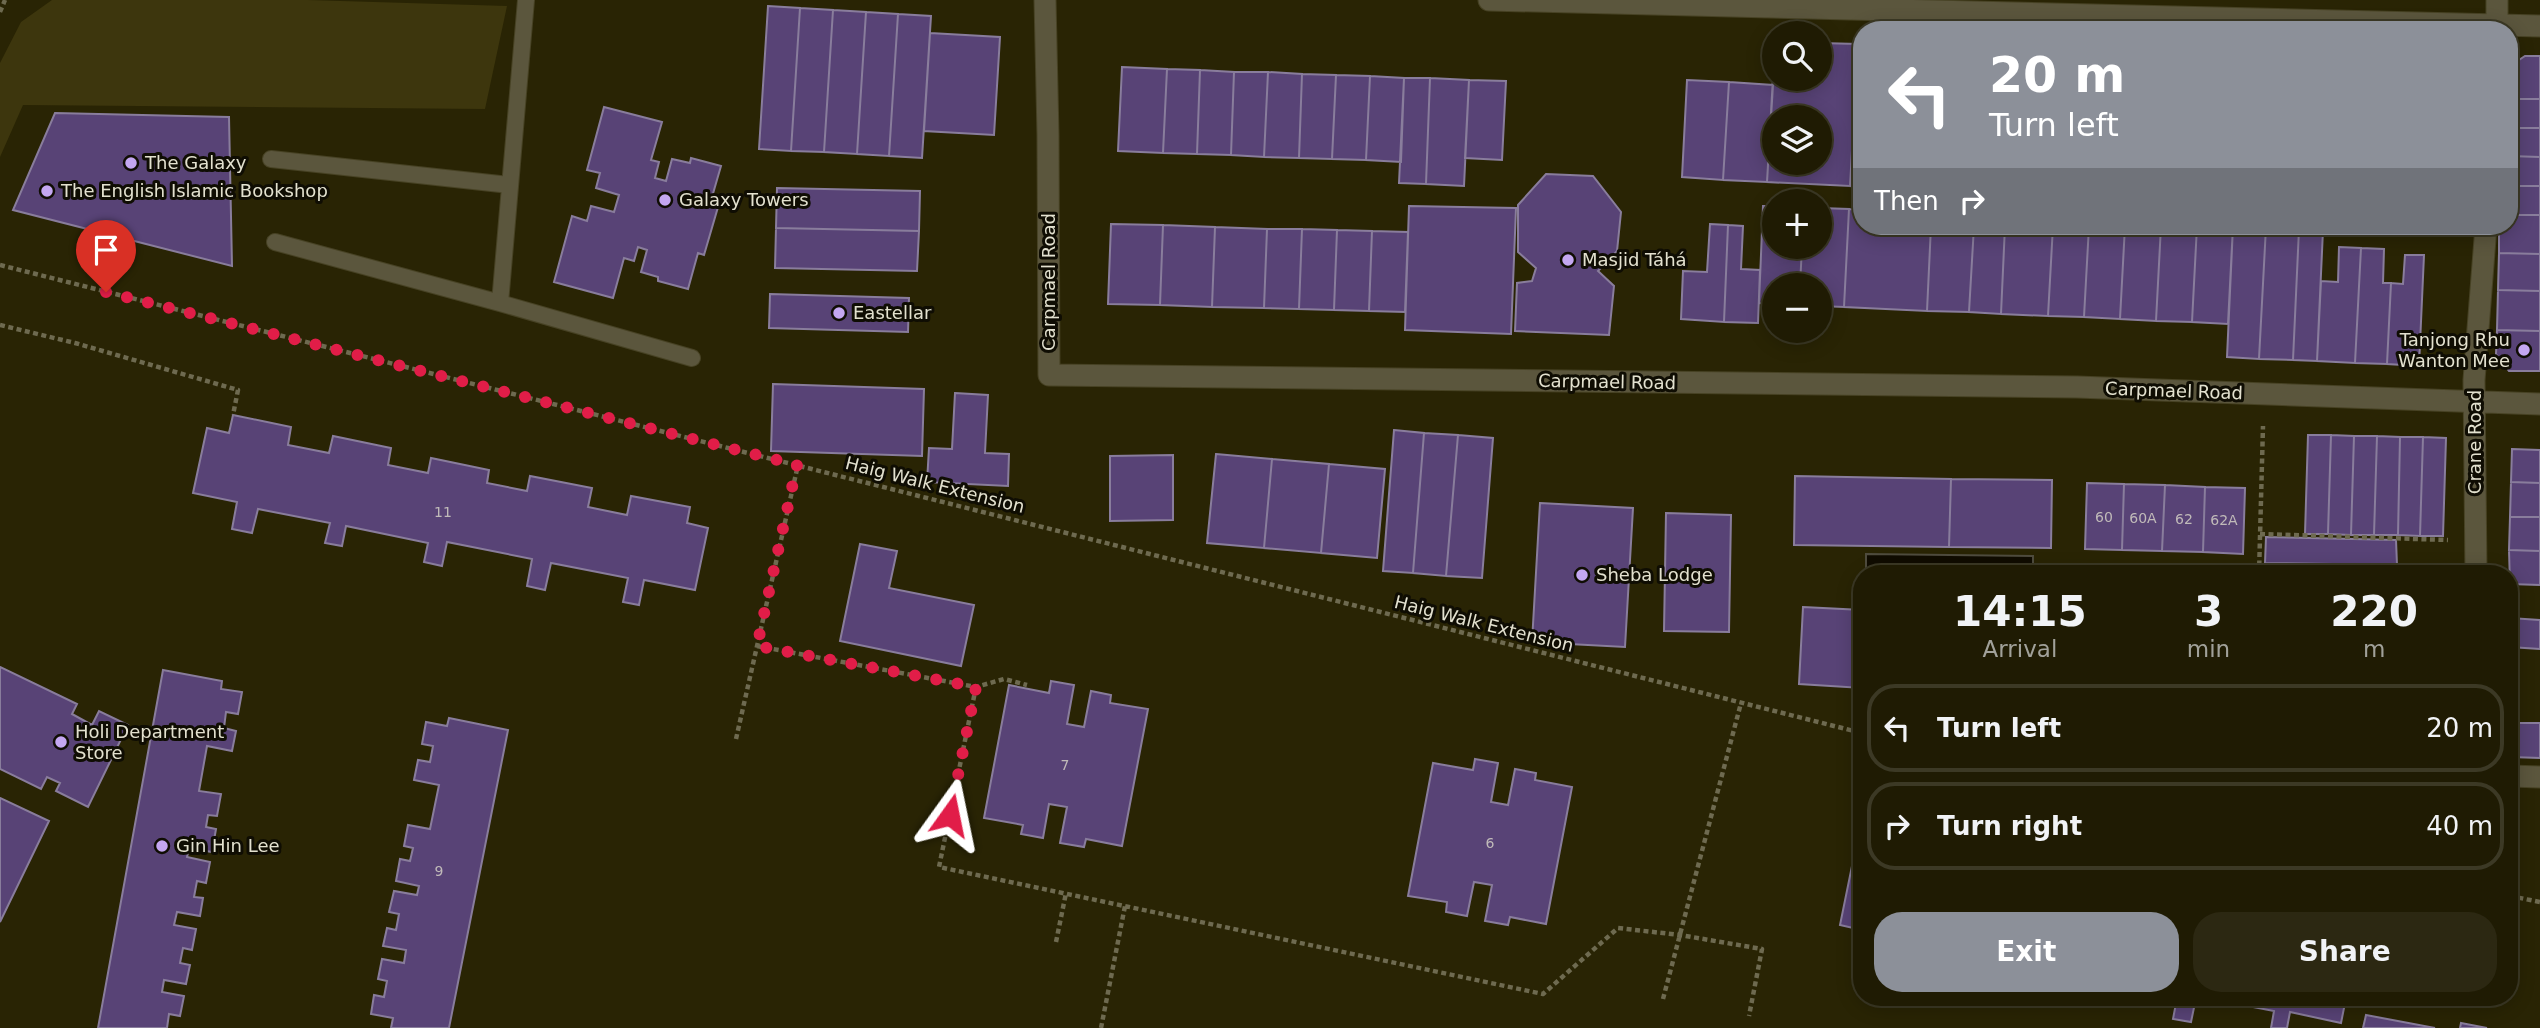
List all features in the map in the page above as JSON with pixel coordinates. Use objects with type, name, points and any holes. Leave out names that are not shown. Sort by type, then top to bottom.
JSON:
[{"type":"street","name":"Carpmael Road","points":[[1045,0],[1049,375],[2077,387],[2540,404]]},
{"type":"street","points":[[1489,0],[2273,21]]},
{"type":"street","points":[[2497,0],[2497,21]]},
{"type":"street","points":[[2518,27],[2540,26]]},
{"type":"street","name":"Crane Road","points":[[2476,565],[2474,402],[2485,235]]},
{"type":"street","points":[[2518,776],[2540,777]]},
{"type":"lane","points":[[500,303],[526,0]]},
{"type":"lane","points":[[271,159],[510,185]]},
{"type":"lane","points":[[275,242],[692,358]]},
{"type":"path","points":[[0,12],[5,0]]},
{"type":"path","name":"Haig Walk Extension","points":[[0,265],[1853,731]]},
{"type":"path","points":[[0,325],[75,343],[238,390],[233,415]]},
{"type":"path","points":[[2259,565],[2263,426]]},
{"type":"path","points":[[736,739],[797,465]]},
{"type":"path","points":[[2260,534],[2458,540]]},
{"type":"path","points":[[757,646],[976,687],[1004,679],[1027,685]]},
{"type":"path","points":[[976,687],[939,866],[1543,994],[1618,928],[1680,934],[1762,949],[1749,1016]]},
{"type":"path","points":[[1663,999],[1741,703]]},
{"type":"path","points":[[1056,942],[1066,894]]},
{"type":"path","points":[[2518,898],[2540,902]]},
{"type":"path","points":[[1101,1028],[1125,906]]},
{"type":"shaded area","points":[[52,0],[308,0],[507,6],[485,109],[23,105],[0,157],[0,63],[21,22]]},
{"type":"shaded area","points":[[1866,554],[2033,556],[2033,565],[1866,565]]},
{"type":"building","points":[[768,6],[800,8],[791,151],[759,149]]},
{"type":"building","points":[[800,8],[833,10],[824,152],[791,151]]},
{"type":"building","points":[[833,10],[866,12],[857,154],[824,152]]},
{"type":"building","points":[[866,12],[898,14],[889,156],[857,154]]},
{"type":"building","points":[[898,14],[931,16],[922,158],[889,156]]},
{"type":"building","points":[[930,33],[1000,37],[994,135],[924,131]]},
{"type":"building","points":[[1832,43],[1853,44],[1850,186],[1767,182],[1767,175],[1832,175],[1832,105],[1771,105],[1772,91],[1832,91]]},
{"type":"building","points":[[2525,56],[2540,56],[2540,99],[2518,99],[2518,61]]},
{"type":"building","points":[[1122,67],[1167,69],[1163,153],[1118,151]]},
{"type":"building","points":[[1167,69],[1200,70],[1197,154],[1163,153]]},
{"type":"building","points":[[1200,70],[1234,72],[1231,155],[1197,154]]},
{"type":"building","points":[[1234,72],[1268,72],[1264,157],[1231,155]]},
{"type":"building","points":[[1268,72],[1302,74],[1299,158],[1264,157]]},
{"type":"building","points":[[1302,74],[1336,75],[1332,159],[1299,158]]},
{"type":"building","points":[[1336,75],[1370,76],[1366,160],[1332,159]]},
{"type":"building","points":[[1370,76],[1404,78],[1401,162],[1366,160]]},
{"type":"building","points":[[1404,78],[1430,78],[1426,184],[1399,183]]},
{"type":"building","points":[[1430,78],[1469,80],[1464,186],[1426,184]]},
{"type":"building","points":[[1469,80],[1506,81],[1502,160],[1465,158]]},
{"type":"building","points":[[1687,80],[1729,82],[1723,180],[1682,177]]},
{"type":"building","points":[[1729,82],[1762,84],[1762,91],[1773,91],[1772,105],[1762,105],[1762,175],[1767,175],[1767,182],[1723,180]]},
{"type":"building","points":[[2518,99],[2540,99],[2540,128],[2518,128]]},
{"type":"building","name":"Galaxy Towers","points":[[604,107],[662,122],[651,160],[659,162],[655,178],[666,181],[672,159],[690,163],[691,158],[721,166],[710,204],[718,207],[704,255],[698,253],[688,289],[658,281],[658,277],[641,272],[647,250],[638,247],[634,261],[624,258],[613,298],[554,282],[572,216],[587,221],[591,206],[614,212],[619,195],[596,188],[600,173],[587,170]]},
{"type":"building","name":"The Galaxy","points":[[55,113],[229,117],[232,266],[13,210]]},
{"type":"building","points":[[2518,128],[2540,128],[2540,157],[2518,156]]},
{"type":"building","points":[[1853,133],[1853,186],[1850,186]]},
{"type":"building","points":[[2518,156],[2540,157],[2540,186],[2518,186]]},
{"type":"building","name":"Masjid Táhá","points":[[1546,174],[1593,176],[1621,212],[1617,251],[1598,271],[1614,286],[1609,335],[1515,331],[1517,283],[1532,281],[1536,268],[1518,252],[1518,205]]},
{"type":"building","points":[[2518,186],[2540,186],[2540,215],[2518,215]]},
{"type":"building","points":[[777,188],[920,191],[919,231],[776,228]]},
{"type":"building","points":[[1409,206],[1516,208],[1511,334],[1405,330]]},
{"type":"building","points":[[1832,208],[1849,209],[1844,307],[1832,306],[1832,273],[1801,273],[1801,259],[1832,259]]},
{"type":"building","points":[[1849,209],[1853,209],[1853,235],[1931,235],[1927,311],[1844,307]]},
{"type":"building","points":[[2518,215],[2540,215],[2540,254],[2499,253],[2499,235],[2518,235]]},
{"type":"building","points":[[1111,224],[1163,225],[1160,305],[1108,304]]},
{"type":"building","points":[[1710,224],[1728,225],[1724,322],[1681,319],[1683,271],[1707,272]]},
{"type":"building","points":[[1163,225],[1215,227],[1212,307],[1160,305]]},
{"type":"building","points":[[1728,225],[1743,226],[1741,269],[1760,270],[1758,323],[1724,322]]},
{"type":"building","points":[[1215,227],[1267,229],[1264,308],[1212,307]]},
{"type":"building","points":[[776,228],[919,231],[917,271],[775,268]]},
{"type":"building","points":[[1267,229],[1302,229],[1299,309],[1264,308]]},
{"type":"building","points":[[1302,229],[1337,230],[1334,310],[1299,309]]},
{"type":"building","points":[[1337,230],[1372,231],[1369,311],[1334,310]]},
{"type":"building","points":[[1762,230],[1762,259],[1801,259],[1801,273],[1762,273],[1762,303],[1759,303]]},
{"type":"building","points":[[1372,231],[1408,232],[1405,312],[1369,311]]},
{"type":"building","points":[[1931,235],[1973,235],[1969,312],[1927,311]]},
{"type":"building","points":[[1973,235],[2005,235],[2001,314],[1969,312]]},
{"type":"building","points":[[2005,235],[2052,235],[2048,316],[2001,314]]},
{"type":"building","points":[[2052,235],[2089,235],[2084,317],[2048,316]]},
{"type":"building","points":[[2089,235],[2125,235],[2120,319],[2084,317]]},
{"type":"building","points":[[2125,235],[2161,235],[2156,321],[2120,319]]},
{"type":"building","points":[[2161,235],[2197,235],[2192,322],[2156,321]]},
{"type":"building","points":[[2197,235],[2233,235],[2228,324],[2192,322]]},
{"type":"building","points":[[2233,235],[2266,235],[2259,359],[2227,357]]},
{"type":"building","points":[[2266,235],[2299,235],[2293,360],[2259,359]]},
{"type":"building","points":[[2299,235],[2323,235],[2317,361],[2293,360]]},
{"type":"building","points":[[2339,247],[2361,248],[2355,363],[2317,361],[2321,281],[2338,282]]},
{"type":"building","points":[[2361,248],[2384,249],[2383,283],[2391,283],[2387,364],[2355,363]]},
{"type":"building","points":[[2499,253],[2540,254],[2540,291],[2498,290]]},
{"type":"building","points":[[2405,255],[2424,255],[2419,366],[2387,364],[2391,283],[2403,284]]},
{"type":"building","points":[[2498,290],[2540,291],[2540,331],[2497,330]]},
{"type":"building","name":"Eastellar","points":[[770,294],[909,298],[908,332],[769,328]]},
{"type":"building","points":[[2497,330],[2540,331],[2540,371],[2509,371],[2496,354]]},
{"type":"building","points":[[773,384],[924,389],[922,456],[771,451]]},
{"type":"building","points":[[955,393],[988,395],[985,453],[1009,454],[1008,486],[927,482],[929,448],[952,449]]},
{"type":"building","points":[[233,415],[291,427],[288,445],[329,453],[333,436],[391,448],[388,465],[428,473],[431,458],[489,470],[487,483],[527,491],[530,476],[592,488],[588,507],[627,515],[631,496],[690,507],[687,523],[708,528],[695,590],[644,580],[639,605],[623,602],[628,578],[551,563],[545,590],[527,586],[532,559],[447,542],[442,566],[424,562],[428,543],[346,526],[342,546],[325,543],[330,523],[258,509],[252,533],[232,529],[237,502],[193,493],[207,428],[229,433]]},
{"type":"building","points":[[1394,430],[1424,433],[1413,573],[1383,571]]},
{"type":"building","points":[[1424,433],[1458,435],[1446,576],[1413,573]]},
{"type":"building","points":[[1458,435],[1493,438],[1482,578],[1446,576]]},
{"type":"building","points":[[2308,435],[2331,435],[2328,534],[2305,534]]},
{"type":"building","points":[[2331,435],[2354,436],[2351,535],[2328,534]]},
{"type":"building","points":[[2354,436],[2377,436],[2374,535],[2351,535]]},
{"type":"building","points":[[2377,436],[2400,437],[2398,535],[2374,535]]},
{"type":"building","points":[[2400,437],[2423,437],[2420,536],[2398,535]]},
{"type":"building","points":[[2423,437],[2446,438],[2443,536],[2420,536]]},
{"type":"building","points":[[2512,449],[2540,450],[2540,483],[2511,482]]},
{"type":"building","points":[[1216,454],[1272,459],[1264,548],[1207,543]]},
{"type":"building","points":[[1173,455],[1173,520],[1110,521],[1110,456]]},
{"type":"building","points":[[1272,459],[1329,464],[1321,553],[1264,548]]},
{"type":"building","points":[[1329,464],[1385,469],[1377,558],[1321,553]]},
{"type":"building","points":[[1795,476],[1951,479],[1949,547],[1794,545]]},
{"type":"building","points":[[1951,479],[2052,480],[2051,548],[1949,547]]},
{"type":"building","points":[[2511,482],[2540,483],[2540,517],[2510,517]]},
{"type":"building","points":[[2087,483],[2124,484],[2122,550],[2085,549]]},
{"type":"building","points":[[2124,484],[2165,485],[2162,551],[2122,550]]},
{"type":"building","points":[[2165,485],[2205,487],[2203,552],[2162,551]]},
{"type":"building","points":[[2205,487],[2245,488],[2243,554],[2203,552]]},
{"type":"building","name":"Sheba Lodge","points":[[1540,503],[1633,508],[1625,647],[1532,642]]},
{"type":"building","points":[[1666,513],[1731,515],[1729,632],[1664,631]]},
{"type":"building","points":[[2510,517],[2540,517],[2540,551],[2509,550]]},
{"type":"building","points":[[2266,537],[2396,540],[2397,565],[2265,563]]},
{"type":"building","points":[[860,544],[897,551],[889,588],[974,605],[961,666],[840,641]]},
{"type":"building","points":[[2509,550],[2540,551],[2540,585],[2518,584],[2518,565],[2509,565]]},
{"type":"building","points":[[2265,563],[2382,565],[2265,565]]},
{"type":"building","points":[[1803,607],[1853,610],[1853,687],[1799,684]]},
{"type":"building","points":[[2518,619],[2540,620],[2540,649],[2518,648]]},
{"type":"building","points":[[0,667],[77,704],[72,714],[92,725],[99,711],[128,725],[88,807],[56,791],[60,783],[47,777],[41,789],[0,769]]},
{"type":"building","points":[[163,670],[222,681],[221,689],[242,692],[238,714],[226,712],[224,728],[236,731],[232,751],[207,746],[199,791],[221,794],[217,816],[208,815],[206,827],[216,829],[212,852],[189,848],[187,857],[210,862],[206,883],[197,881],[194,897],[203,898],[200,916],[177,912],[174,925],[196,929],[192,950],[183,948],[180,963],[190,965],[186,984],[164,980],[162,992],[184,996],[180,1016],[169,1014],[167,1028],[98,1028]]},
{"type":"building","points":[[1051,681],[1074,685],[1067,724],[1084,727],[1091,691],[1111,695],[1110,703],[1148,709],[1122,846],[1086,839],[1084,847],[1060,843],[1067,807],[1049,804],[1043,838],[1021,834],[1023,825],[984,818],[1009,685],[1049,693]]},
{"type":"building","points":[[449,718],[508,730],[449,1028],[391,1028],[393,1018],[371,1014],[374,995],[384,997],[387,981],[378,979],[382,959],[404,963],[406,950],[383,946],[387,928],[396,930],[399,914],[389,912],[394,891],[417,895],[419,886],[396,881],[400,859],[410,861],[413,848],[404,846],[408,825],[430,829],[439,785],[414,780],[418,760],[430,762],[433,746],[422,744],[426,722],[447,726]]},
{"type":"building","points":[[2518,723],[2540,723],[2540,758],[2518,757]]},
{"type":"building","points":[[1475,759],[1498,763],[1491,802],[1508,805],[1515,769],[1536,773],[1535,780],[1572,787],[1546,924],[1510,917],[1508,925],[1485,921],[1492,885],[1474,882],[1467,916],[1446,912],[1447,902],[1408,896],[1433,763],[1473,770]]},
{"type":"building","points":[[0,798],[49,821],[0,922]]},
{"type":"building","points":[[1853,861],[1853,928],[1840,925]]},
{"type":"building","points":[[2175,1006],[2194,1006],[2191,1022],[2173,1019]]},
{"type":"building","points":[[2248,1006],[2344,1006],[2341,1023],[2290,1012],[2287,1028],[2271,1028],[2274,1011]]},
{"type":"building","points":[[2366,1015],[2435,1028],[2363,1028]]},
{"type":"building","points":[[2461,1023],[2487,1028],[2460,1028]]},
{"type":"place","name":"The Galaxy","points":[[131,163]]},
{"type":"place","name":"The English Islamic Bookshop","points":[[47,191]]},
{"type":"place","name":"Galaxy Towers","points":[[665,200]]},
{"type":"place","name":"Masjid Táhá","points":[[1568,260]]},
{"type":"place","name":"Eastellar","points":[[839,313]]},
{"type":"place","name":"Tanjong Rhu Wanton Mee","points":[[2524,350]]},
{"type":"place","name":"Sheba Lodge","points":[[1582,575]]},
{"type":"place","name":"Holi Department Store","points":[[61,742]]},
{"type":"place","name":"Gin Hin Lee","points":[[162,846]]},
{"type":"route","points":[[106,292],[797,465],[757,646],[976,687],[950,815]]}]
